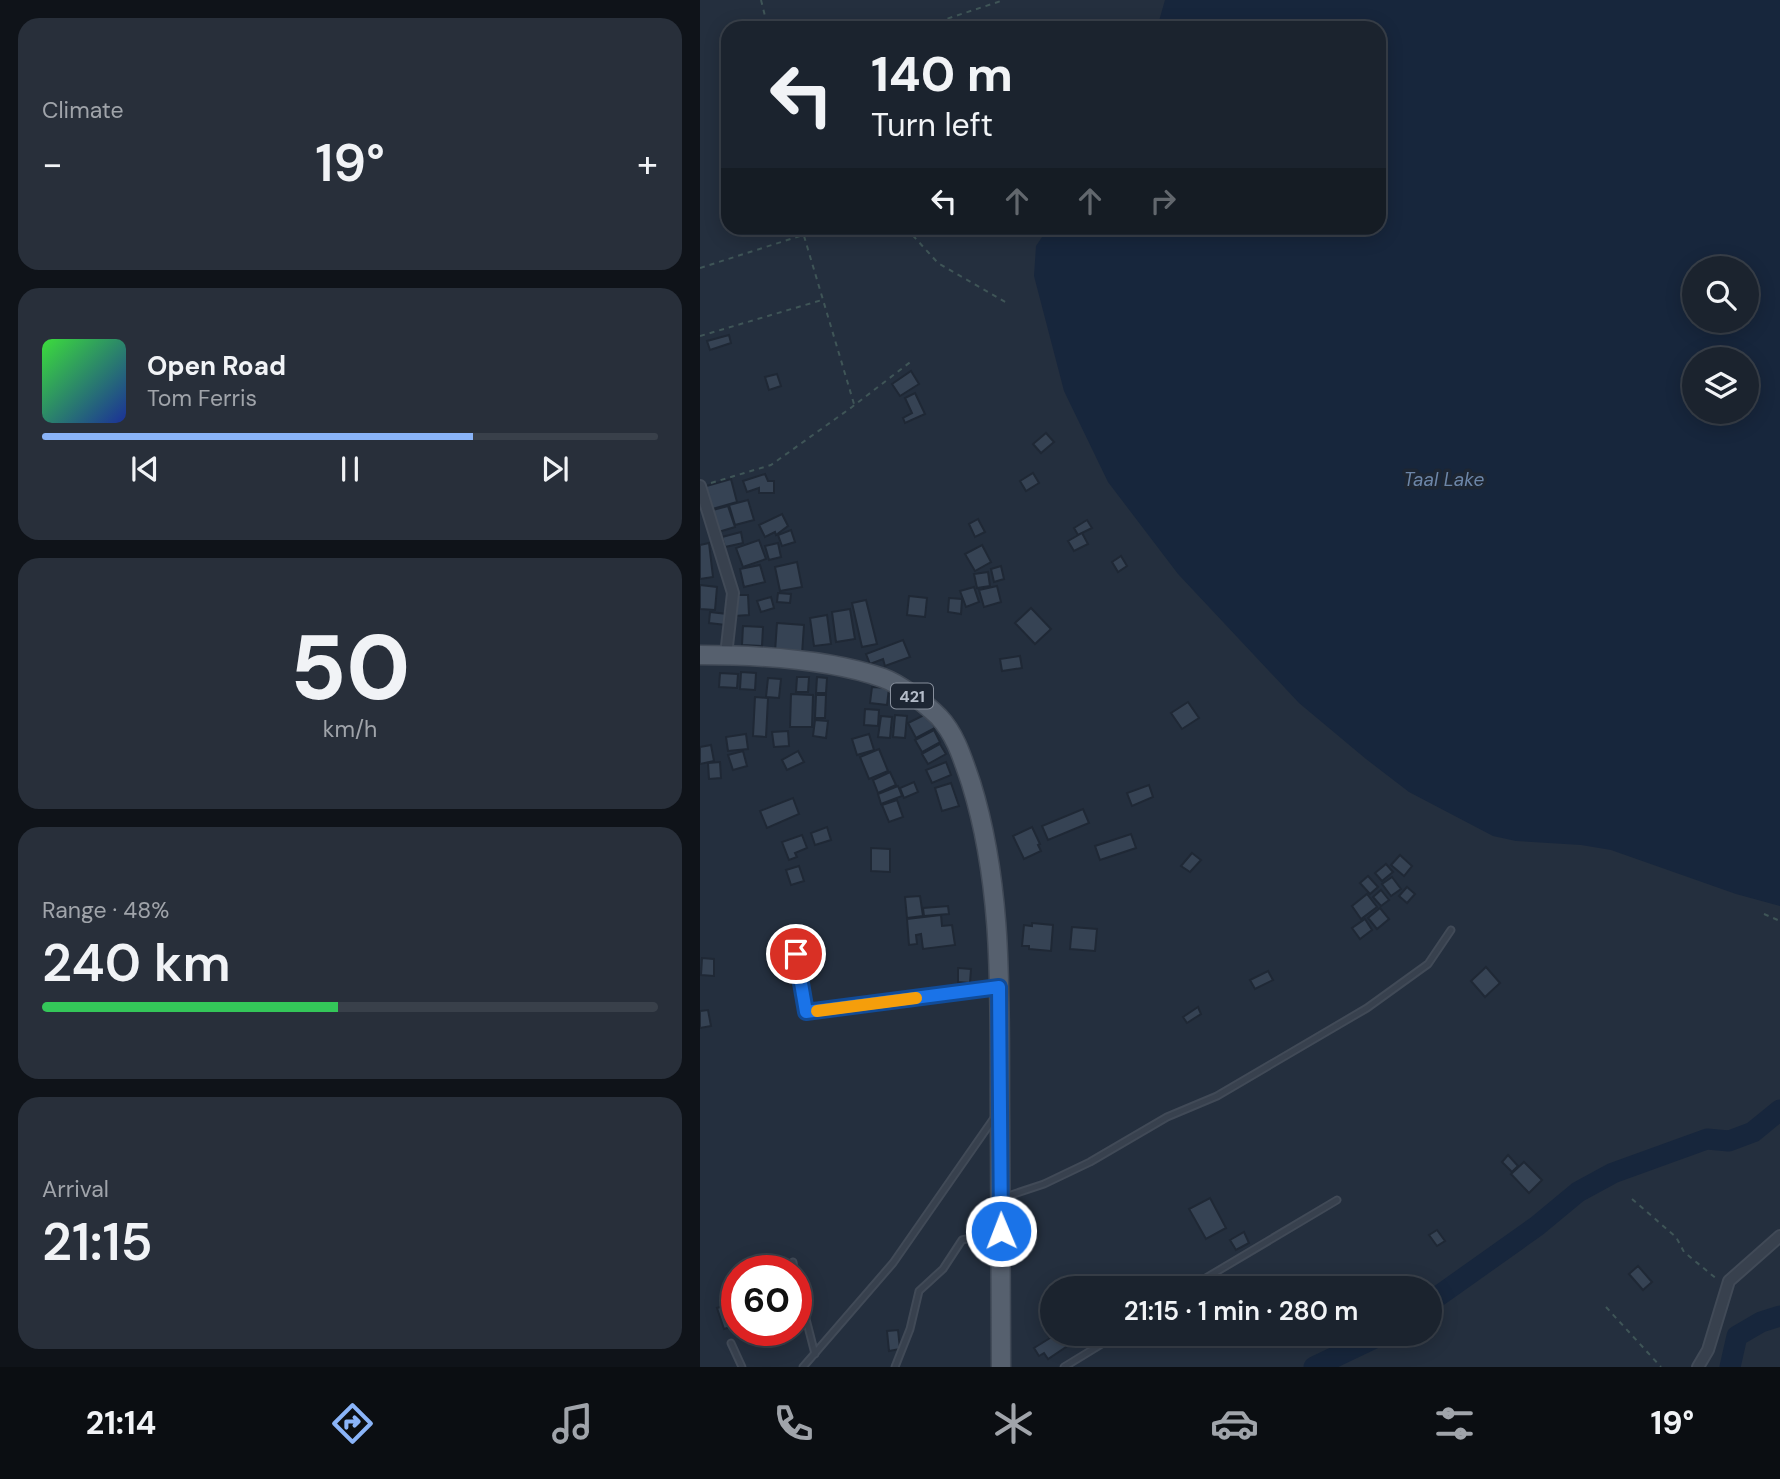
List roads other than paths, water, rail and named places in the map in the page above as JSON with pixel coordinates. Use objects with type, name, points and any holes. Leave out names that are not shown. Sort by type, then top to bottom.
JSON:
[{"type":"main road","name":"421","points":[[700,654],[823,663],[885,679],[920,701],[938,716],[953,735],[979,810],[994,892],[999,987],[1001,1367]]},
{"type":"street","points":[[700,486],[733,593],[726,655]]},
{"type":"street","points":[[1698,1367],[1708,1350],[1729,1281],[1780,1236]]},
{"type":"lane","points":[[1000,1198],[1044,1184],[1090,1162],[1167,1118],[1217,1096],[1367,1008],[1428,964],[1451,930]]},
{"type":"lane","points":[[796,954],[806,1012],[999,987]]},
{"type":"lane","points":[[803,1367],[893,1263],[1000,1109]]},
{"type":"lane","points":[[1209,1276],[1336,1200]]},
{"type":"lane","points":[[895,1367],[910,1329],[919,1291],[943,1269],[962,1240],[1001,1231]]},
{"type":"lane","points":[[812,1342],[815,1354]]},
{"type":"lane","points":[[732,1346],[742,1367]]},
{"type":"lane","points":[[1064,1367],[1098,1346]]},
{"type":"water","name":"Taal Lake","points":[[1165,0],[1780,0],[1780,906],[1736,894],[1611,850],[1581,845],[1516,841],[1493,836],[1409,792],[1299,703],[1178,574],[1108,482],[1064,391],[1034,276],[1036,246],[1043,235],[1386,235],[1386,21],[1159,21]]},
{"type":"waterway","points":[[1442,1293],[1537,1226],[1578,1192],[1613,1173],[1707,1139],[1729,1141],[1753,1132],[1780,1110]]},
{"type":"waterway","points":[[1730,1367],[1737,1336],[1761,1322],[1780,1316]]},
{"type":"waterway","points":[[1314,1367],[1358,1346]]}]
